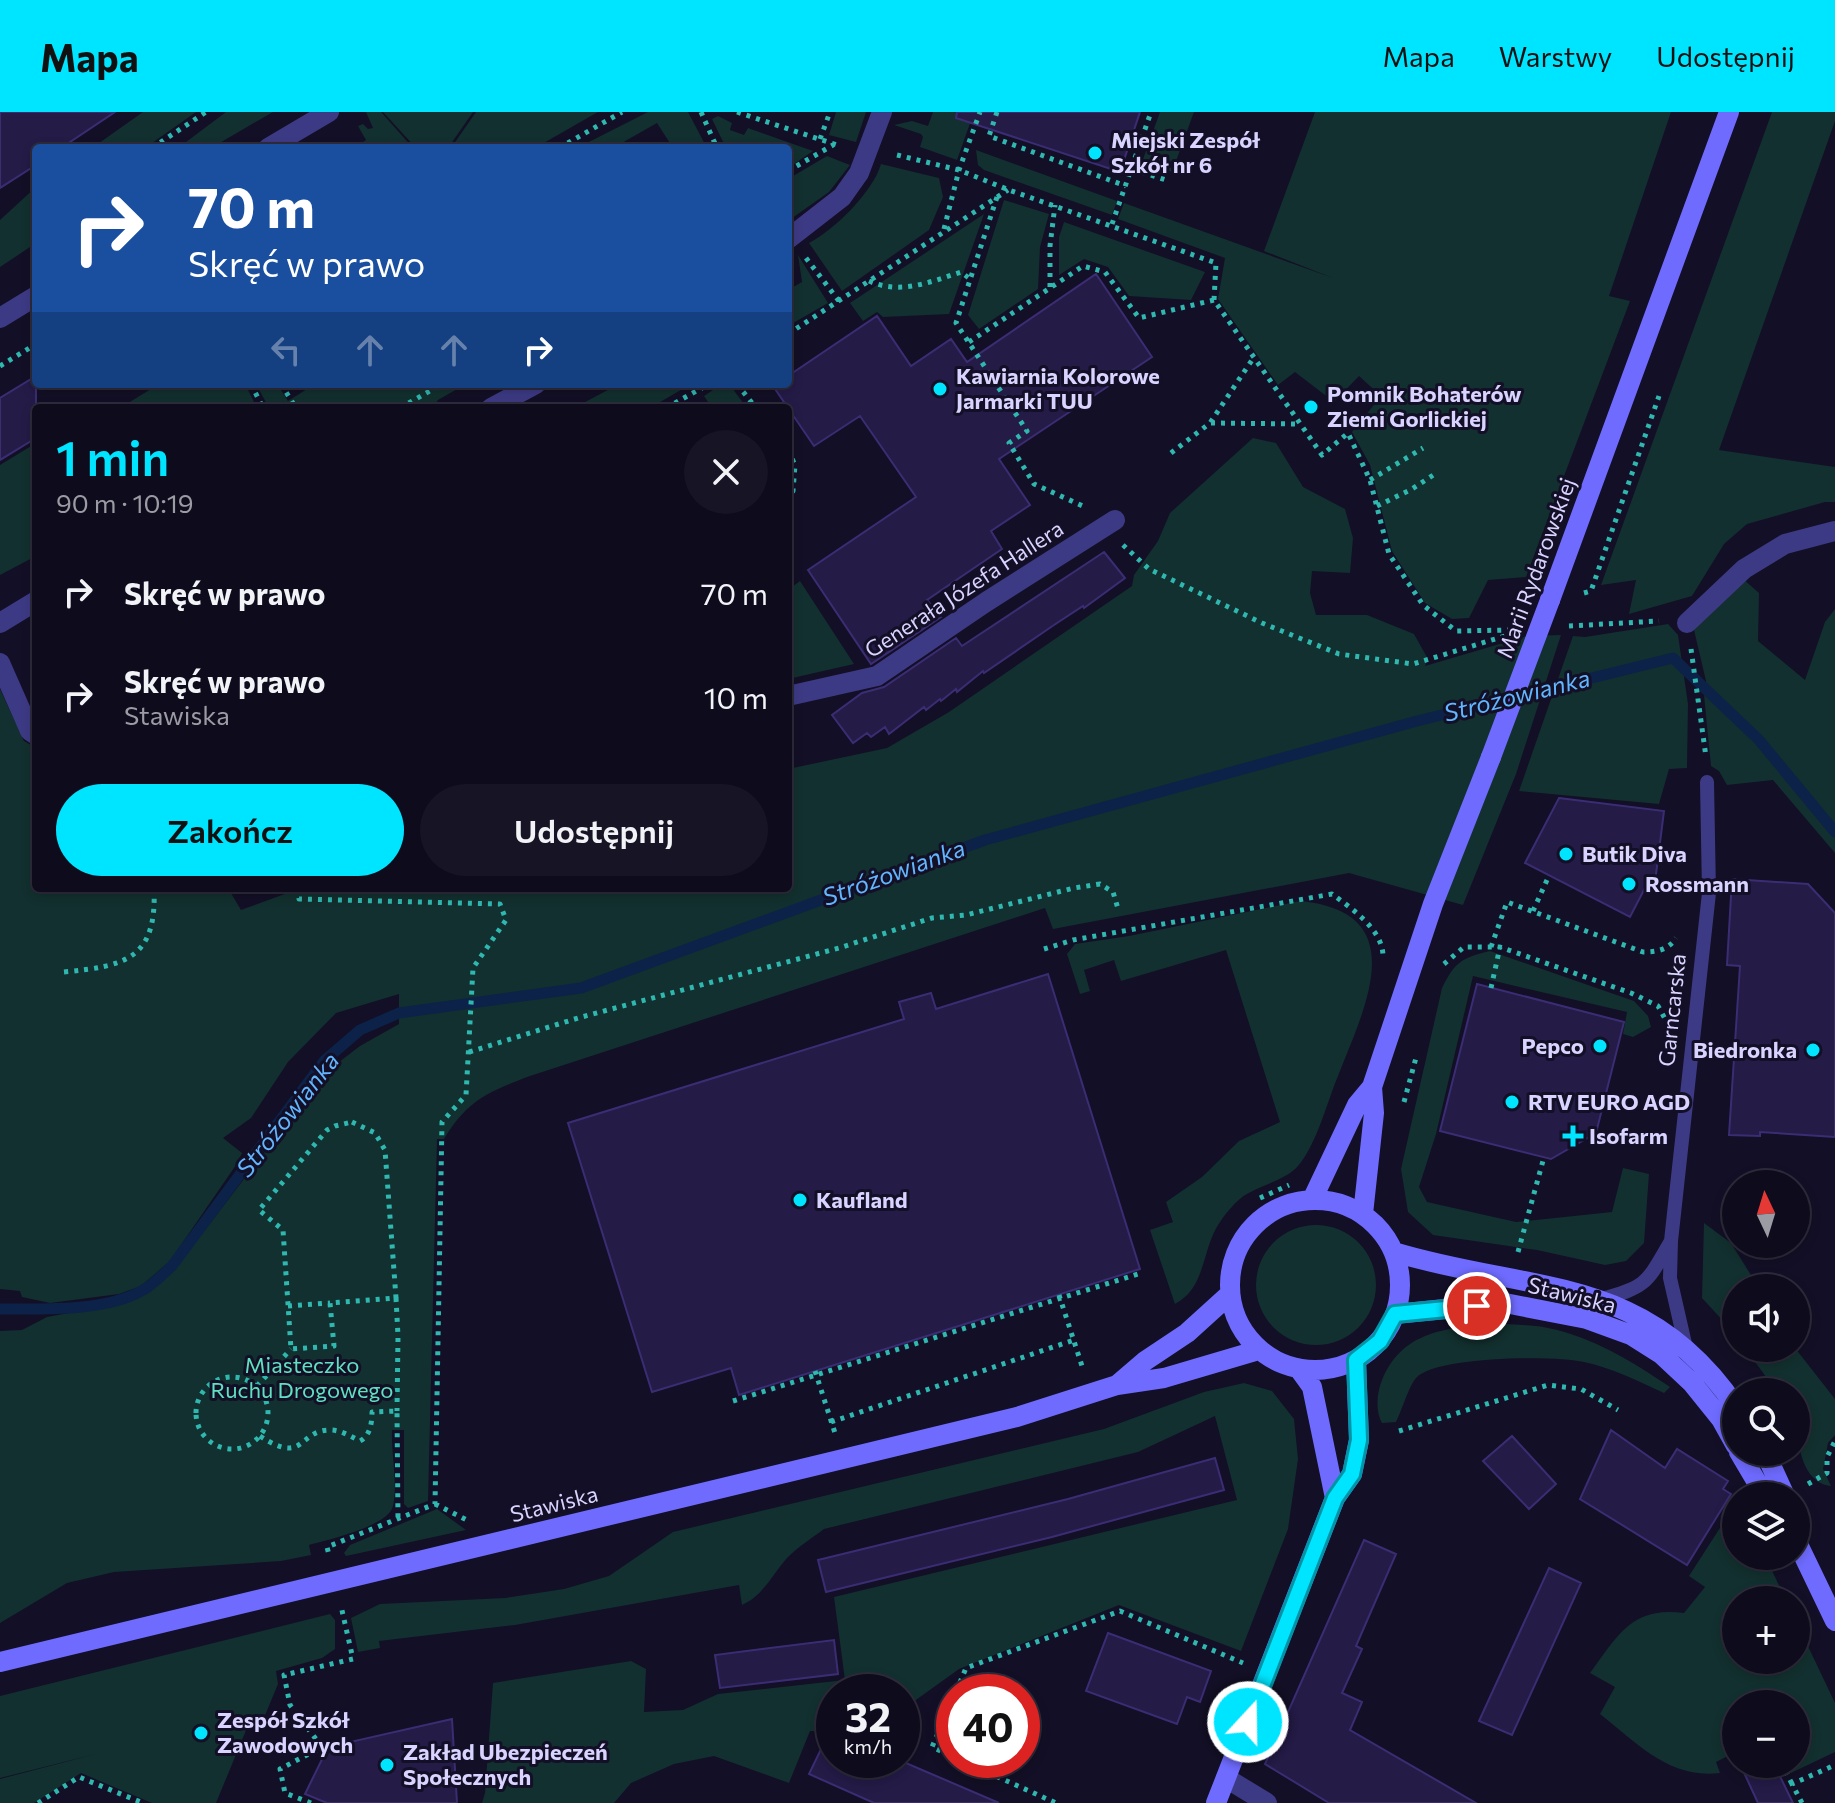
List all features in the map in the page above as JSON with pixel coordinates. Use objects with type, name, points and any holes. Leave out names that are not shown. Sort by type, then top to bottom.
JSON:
[{"type":"main road","name":"Marii Rydarowskiej","points":[[1312,1200],[1357,1105],[1372,1087],[1433,904],[1550,600],[1729,112]]},
{"type":"main road","name":"Marii Rydarowskiej","points":[[1363,1214],[1374,1113],[1372,1087]]},
{"type":"main road","points":[[1312,1200],[1333,1201],[1363,1214],[1384,1235],[1394,1252],[1401,1288],[1395,1314],[1380,1341],[1356,1360],[1328,1369],[1299,1369],[1278,1362],[1259,1350],[1239,1325],[1230,1294],[1234,1257],[1255,1224],[1287,1205],[1312,1200]]},
{"type":"main road","name":"Stawiska","points":[[1394,1252],[1419,1260],[1555,1286],[1601,1299],[1645,1319],[1686,1348],[1722,1390]]},
{"type":"main road","name":"Stawiska","points":[[1117,1385],[1145,1361],[1187,1333],[1230,1294]]},
{"type":"main road","name":"Stawiska","points":[[1395,1314],[1505,1303],[1587,1319],[1631,1335],[1661,1354],[1692,1383],[1722,1421]]},
{"type":"main road","name":"Stawiska","points":[[0,1662],[1017,1417],[1117,1385],[1164,1378],[1259,1350]]},
{"type":"main road","points":[[1216,1803],[1335,1498],[1352,1474],[1359,1440],[1356,1360]]},
{"type":"main road","points":[[1299,1369],[1312,1387],[1335,1498]]},
{"type":"main road","points":[[1810,1569],[1835,1621]]},
{"type":"street","points":[[275,144],[329,112]]},
{"type":"street","points":[[792,236],[842,197],[859,173],[882,112]]},
{"type":"street","points":[[0,318],[32,298]]},
{"type":"street","points":[[498,404],[528,388]]},
{"type":"street","name":"Generała Józefa Hallera","points":[[792,695],[877,676],[1109,523]]},
{"type":"street","points":[[1687,623],[1744,569],[1785,544],[1835,531]]},
{"type":"street","points":[[0,623],[32,603]]},
{"type":"street","points":[[0,663],[32,732]]},
{"type":"street","points":[[1226,1778],[1267,1803]]},
{"type":"lane","name":"Garncarska","points":[[1686,1348],[1670,1278],[1671,1241],[1709,893],[1707,782]]},
{"type":"lane","points":[[1601,1299],[1632,1291],[1650,1278],[1671,1241]]},
{"type":"path","points":[[158,144],[206,112]]},
{"type":"path","points":[[566,144],[622,112]]},
{"type":"path","points":[[701,112],[715,144]]},
{"type":"path","points":[[737,112],[854,151],[868,149],[959,170],[1216,263],[1214,300],[1322,455],[1348,433],[1370,480],[1389,554],[1423,605],[1456,631]]},
{"type":"path","points":[[820,139],[830,112]]},
{"type":"path","points":[[944,230],[959,170],[980,112]]},
{"type":"path","points":[[997,112],[989,136],[1126,186]]},
{"type":"path","points":[[1112,224],[1151,112]]},
{"type":"path","points":[[792,169],[834,144]]},
{"type":"path","points":[[1132,169],[1169,181]]},
{"type":"path","points":[[792,331],[1009,190]]},
{"type":"path","points":[[997,197],[956,323],[1027,431],[1009,443],[1034,484],[1089,509],[1109,523],[1149,569],[1262,623],[1339,654],[1413,664],[1518,632]]},
{"type":"path","points":[[1050,288],[1050,246],[1055,205]]},
{"type":"path","points":[[792,242],[839,301]]},
{"type":"path","points":[[969,342],[1083,266],[1105,272],[1139,318],[1214,300]]},
{"type":"path","points":[[868,280],[882,287],[908,288],[961,272],[970,279]]},
{"type":"path","points":[[0,366],[32,346]]},
{"type":"path","points":[[1171,453],[1210,423],[1254,357]]},
{"type":"path","points":[[407,404],[435,388]]},
{"type":"path","points":[[673,404],[702,388]]},
{"type":"path","points":[[740,388],[753,404]]},
{"type":"path","points":[[1210,423],[1300,424]]},
{"type":"path","points":[[1370,480],[1423,448]]},
{"type":"path","points":[[792,459],[795,465],[792,492]]},
{"type":"path","points":[[1377,506],[1438,472]]},
{"type":"path","points":[[1687,623],[1701,705],[1707,782]]},
{"type":"path","points":[[1533,911],[1547,880]]},
{"type":"path","points":[[469,1052],[578,1018],[824,953],[932,918],[966,915],[1100,884],[1113,892],[1119,912]]},
{"type":"path","points":[[64,972],[100,969],[122,963],[148,942],[155,913],[154,892]]},
{"type":"path","points":[[298,892],[299,899],[500,904],[506,920],[473,968],[466,1095],[442,1122],[435,1504],[327,1547],[330,1561]]},
{"type":"path","points":[[1044,949],[1073,940],[1332,894],[1367,922],[1383,949],[1382,971]]},
{"type":"path","points":[[1491,947],[1507,902],[1643,952],[1666,948],[1675,941],[1678,932]]},
{"type":"path","points":[[1441,972],[1445,962],[1464,947],[1500,947],[1631,993],[1658,1006],[1671,1030]]},
{"type":"path","points":[[1491,988],[1500,947]]},
{"type":"path","points":[[1402,1112],[1417,1052]]},
{"type":"path","points":[[291,1349],[283,1230],[259,1210],[327,1130],[352,1122],[375,1133],[385,1150],[398,1336],[398,1519]]},
{"type":"path","points":[[1522,1240],[1544,1157]]},
{"type":"path","points":[[1260,1198],[1300,1179]]},
{"type":"path","points":[[733,1401],[1141,1273]]},
{"type":"path","points":[[1059,1297],[1080,1360]]},
{"type":"path","points":[[288,1306],[396,1298]]},
{"type":"path","points":[[257,1386],[291,1349],[334,1346],[330,1303]]},
{"type":"path","points":[[831,1422],[1074,1340]]},
{"type":"path","points":[[815,1373],[835,1434]]},
{"type":"path","points":[[239,1377],[257,1386],[268,1403],[269,1425],[256,1442],[243,1447],[216,1447],[200,1433],[196,1408],[208,1385],[223,1378],[239,1377]]},
{"type":"path","points":[[1399,1431],[1548,1385],[1581,1389],[1618,1410]]},
{"type":"path","points":[[366,1407],[372,1412],[397,1411]]},
{"type":"path","points":[[260,1436],[284,1448],[299,1446],[316,1433],[329,1430],[360,1441],[370,1430],[372,1412]]},
{"type":"path","points":[[1810,1482],[1827,1473],[1827,1457],[1835,1441]]},
{"type":"path","points":[[311,1803],[285,1793],[280,1769],[322,1747],[290,1705],[284,1675],[353,1659],[340,1601]]},
{"type":"path","points":[[963,1674],[966,1668],[1120,1611],[1244,1663]]},
{"type":"path","points":[[1792,1784],[1835,1765]]},
{"type":"path","points":[[38,1803],[79,1777],[143,1803]]},
{"type":"path","points":[[1000,1778],[1056,1803]]},
{"type":"path","points":[[1789,1778],[1802,1803]]},
{"type":"green space","points":[[143,112],[196,112],[151,144],[98,144]]},
{"type":"green space","points":[[226,112],[273,112],[218,144],[183,144]]},
{"type":"green space","points":[[366,112],[381,112],[409,144],[360,144],[366,140],[358,126],[363,124],[368,129],[373,128]]},
{"type":"green space","points":[[383,112],[473,112],[451,144],[412,144]]},
{"type":"green space","points":[[476,112],[598,112],[542,144],[454,144]]},
{"type":"green space","points":[[648,112],[688,112],[705,144],[670,144],[657,123],[620,144],[585,144]]},
{"type":"green space","points":[[836,112],[866,112],[856,142],[829,135]]},
{"type":"green space","points":[[933,112],[974,112],[957,160],[920,147],[921,134],[894,125],[912,121],[928,126]]},
{"type":"green space","points":[[1160,112],[1194,112],[1172,172],[1142,162]]},
{"type":"green space","points":[[1315,112],[1671,112],[1609,296],[1630,301],[1526,577],[1488,580],[1469,618],[1452,619],[1425,603],[1392,551],[1370,465],[1352,432],[1381,396],[1359,376],[1334,402],[1295,372],[1278,385],[1218,299],[1225,258],[1118,219],[1124,203],[1333,278],[1264,251]]},
{"type":"green space","points":[[1772,112],[1835,112],[1835,121],[1719,450],[1835,467],[1835,502],[1825,502],[1747,524],[1724,544],[1692,596],[1629,614],[1636,580],[1601,585]]},
{"type":"green space","points":[[718,116],[732,123],[730,130],[744,135],[748,128],[813,151],[792,165],[792,144],[724,144],[712,119]]},
{"type":"green space","points":[[976,150],[1117,201],[1112,215],[984,170],[978,165]]},
{"type":"green space","points":[[827,156],[850,165],[829,192],[792,218],[792,177]]},
{"type":"green space","points":[[881,164],[939,178],[943,197],[929,230],[842,291],[809,243],[851,209],[870,186]]},
{"type":"green space","points":[[32,191],[32,246],[0,267],[0,220]]},
{"type":"green space","points":[[1004,200],[1049,214],[1040,247],[1038,289],[979,329],[968,315]]},
{"type":"green space","points":[[984,214],[949,314],[883,317],[877,312],[863,321],[850,303]]},
{"type":"green space","points":[[1064,222],[1205,272],[1191,300],[1129,296],[1108,267],[1084,259],[1059,275],[1059,237]]},
{"type":"green space","points":[[798,255],[828,303],[792,324],[792,288],[802,282]]},
{"type":"green space","points":[[152,388],[247,388],[255,404],[126,404]]},
{"type":"green space","points":[[258,388],[280,388],[288,401],[309,388],[459,388],[435,404],[267,404]]},
{"type":"green space","points":[[612,388],[684,388],[657,404],[582,404]]},
{"type":"green space","points":[[716,388],[732,388],[744,404],[709,404],[704,396]]},
{"type":"green space","name":"Miasteczko Ruchu Drogowego","points":[[1253,438],[1276,443],[1303,487],[1345,509],[1353,538],[1350,573],[1312,571],[1310,593],[1316,615],[1367,615],[1414,634],[1428,659],[1425,666],[1527,636],[1561,635],[1516,774],[1463,905],[1349,873],[1053,929],[1045,908],[527,1077],[489,1093],[461,1115],[444,1139],[437,1139],[428,1501],[408,1508],[404,1504],[404,1430],[392,1430],[395,1488],[389,1513],[369,1526],[309,1545],[311,1555],[281,1561],[114,1572],[67,1583],[0,1623],[0,1331],[22,1330],[47,1317],[123,1303],[157,1284],[175,1269],[326,1072],[360,1046],[399,1024],[399,994],[336,1013],[288,1062],[251,1118],[223,1138],[242,1153],[236,1165],[170,1261],[141,1286],[119,1294],[50,1303],[22,1297],[20,1291],[0,1289],[0,689],[24,741],[32,746],[32,892],[230,892],[241,910],[290,892],[792,892],[792,768],[887,748],[949,712],[1132,586],[1134,575],[1158,541],[1170,513]]},
{"type":"green space","points":[[32,445],[32,558],[0,575],[0,465]]},
{"type":"green space","points":[[1742,578],[1759,593],[1758,641],[1805,680],[1825,622],[1835,609],[1835,853],[1773,780],[1727,785],[1719,771],[1711,766],[1704,695],[1706,681],[1694,630]]},
{"type":"green space","points":[[800,581],[854,664],[792,678],[792,587]]},
{"type":"green space","points":[[1668,624],[1678,635],[1688,704],[1687,768],[1669,769],[1659,804],[1519,791],[1573,636],[1585,637]]},
{"type":"green space","points":[[1300,901],[1336,909],[1358,924],[1369,944],[1372,968],[1368,994],[1305,1157],[1287,1175],[1245,1195],[1231,1207],[1214,1233],[1193,1288],[1175,1304],[1150,1230],[1173,1222],[1166,1202],[1202,1177],[1239,1141],[1280,1122],[1226,950],[1121,981],[1114,960],[1084,970],[1090,991],[1080,994],[1067,954],[1075,944]]},
{"type":"green space","points":[[1490,951],[1634,1001],[1648,1016],[1651,1027],[1633,1037],[1623,1034],[1627,1012],[1473,976],[1436,1134],[1419,1187],[1427,1202],[1516,1222],[1612,1212],[1623,1168],[1649,1174],[1644,1243],[1626,1261],[1605,1265],[1537,1250],[1433,1235],[1408,1212],[1401,1169],[1442,988],[1460,962]]},
{"type":"green space","points":[[1704,1223],[1722,1236],[1722,1258],[1740,1258],[1750,1274],[1722,1274],[1722,1320],[1702,1298]]},
{"type":"green space","points":[[1316,1225],[1339,1230],[1358,1243],[1371,1262],[1376,1285],[1371,1308],[1358,1327],[1339,1340],[1316,1345],[1293,1340],[1274,1327],[1261,1308],[1256,1285],[1261,1262],[1274,1243],[1293,1230]]},
{"type":"green space","points":[[1505,1324],[1543,1327],[1597,1344],[1670,1387],[1664,1393],[1605,1368],[1569,1360],[1523,1358],[1470,1361],[1446,1365],[1416,1378],[1396,1422],[1382,1423],[1378,1407],[1380,1385],[1403,1349],[1433,1333],[1449,1329]]},
{"type":"green space","points":[[1755,1362],[1806,1362],[1835,1399],[1835,1435],[1828,1443],[1823,1469],[1831,1486],[1819,1482],[1806,1466],[1810,1466],[1810,1378],[1767,1378]]},
{"type":"green space","points":[[1244,1383],[1272,1391],[1294,1419],[1298,1459],[1288,1529],[1241,1651],[1119,1605],[952,1674],[936,1674],[936,1686],[920,1697],[920,1674],[844,1674],[834,1597],[1237,1500],[1215,1416],[1138,1452],[824,1529],[791,1554],[762,1591],[742,1605],[739,1585],[515,1625],[379,1641],[380,1648],[358,1652],[351,1618],[380,1604],[505,1598],[564,1589],[609,1576],[673,1532],[1104,1429],[1204,1392]]},
{"type":"green space","points":[[437,1509],[466,1530],[346,1556],[344,1553],[350,1545]]},
{"type":"green space","points":[[1722,1525],[1722,1570],[1772,1570],[1779,1586],[1722,1586],[1722,1674],[1810,1674],[1810,1650],[1835,1703],[1835,1752],[1810,1764],[1810,1690],[1722,1690],[1722,1759],[1716,1762],[1720,1773],[1685,1771],[1670,1765],[1641,1747],[1600,1714],[1615,1687],[1590,1673],[1628,1626],[1651,1614],[1684,1613],[1705,1587],[1689,1576]]},
{"type":"green space","points":[[330,1614],[335,1620],[335,1649],[322,1658],[276,1671],[278,1684],[261,1725],[247,1728],[216,1803],[152,1803],[81,1773],[34,1803],[0,1803],[0,1779],[96,1754],[0,1778],[0,1696]]},
{"type":"green space","points":[[631,1661],[646,1669],[644,1712],[683,1710],[718,1694],[816,1683],[816,1731],[810,1731],[789,1783],[714,1756],[674,1764],[631,1783],[614,1803],[482,1803],[493,1683]]},
{"type":"building","points":[[0,112],[115,112],[67,144],[32,144],[32,168],[0,188]]},
{"type":"building","name":"Miejski Zespół Szkół nr 6","points":[[957,112],[1140,112],[1120,172],[956,118]]},
{"type":"building","points":[[1096,274],[1152,357],[999,459],[1030,505],[991,531],[1002,549],[927,600],[941,617],[871,664],[808,570],[916,497],[860,416],[814,446],[792,414],[792,404],[785,404],[774,388],[792,388],[792,373],[877,316],[911,366],[951,339],[967,362]]},
{"type":"building","points":[[32,378],[32,388],[36,388],[36,404],[32,404],[32,440],[0,460],[0,398]]},
{"type":"building","points":[[1104,552],[1125,578],[1084,608],[983,671],[957,692],[956,689],[926,710],[924,707],[889,734],[885,727],[871,737],[867,733],[853,743],[832,715],[862,693],[884,687],[956,638],[962,646]]},
{"type":"building","points":[[1559,798],[1664,811],[1654,890],[1646,886],[1630,917],[1525,863]]},
{"type":"building","points":[[1732,879],[1808,884],[1835,913],[1835,1137],[1760,1132],[1760,1136],[1729,1135],[1740,966],[1727,965]]},
{"type":"building","points":[[1048,974],[1140,1269],[739,1395],[731,1368],[652,1392],[568,1123],[904,1019],[899,1002],[931,993],[936,1009]]},
{"type":"building","points":[[1477,984],[1624,1022],[1596,1133],[1551,1159],[1440,1131]]},
{"type":"building","points":[[1611,1430],[1665,1468],[1677,1449],[1728,1481],[1722,1482],[1722,1509],[1687,1565],[1580,1499]]},
{"type":"building","points":[[1512,1436],[1556,1484],[1529,1509],[1483,1461]]},
{"type":"building","points":[[1215,1458],[1224,1490],[1052,1537],[826,1592],[818,1560],[1068,1499]]},
{"type":"building","points":[[1364,1540],[1396,1554],[1356,1646],[1362,1649],[1342,1693],[1362,1702],[1350,1730],[1476,1803],[1329,1803],[1265,1764]]},
{"type":"building","points":[[1549,1568],[1581,1583],[1512,1735],[1479,1721]]},
{"type":"building","points":[[1108,1633],[1211,1671],[1200,1702],[1187,1697],[1177,1724],[1086,1691]]},
{"type":"building","points":[[834,1640],[838,1674],[816,1674],[816,1677],[720,1688],[715,1655]]},
{"type":"building","name":"Zakład Ubezpieczeń Społecznych","points":[[452,1719],[457,1803],[327,1803],[305,1794],[328,1747]]},
{"type":"building","points":[[816,1760],[816,1777],[809,1774]]},
{"type":"building","points":[[920,1769],[999,1803],[874,1803],[818,1778],[920,1778]]},
{"type":"building","points":[[1746,1778],[1781,1778],[1793,1803],[1758,1803]]},
{"type":"waterway","name":"Stróżowianka","points":[[0,1309],[93,1306],[128,1297],[150,1285],[172,1266],[324,1061],[360,1030],[399,1013],[581,988],[985,840],[1417,721],[1673,658],[1759,740],[1835,832]]},
{"type":"place","name":"Miejski Zespół Szkół nr 6","points":[[1095,153]]},
{"type":"place","name":"Kawiarnia Kolorowe Jarmarki TUU","points":[[940,389]]},
{"type":"place","name":"Pomnik Bohaterów Ziemi Gorlickiej","points":[[1311,407]]},
{"type":"place","name":"Butik Diva","points":[[1566,854]]},
{"type":"place","name":"Rossmann","points":[[1629,884]]},
{"type":"place","name":"Pepco","points":[[1600,1046]]},
{"type":"place","name":"Biedronka","points":[[1813,1050]]},
{"type":"place","name":"RTV EURO AGD","points":[[1512,1102]]},
{"type":"place","name":"Isofarm","points":[[1573,1136]]},
{"type":"place","name":"Kaufland","points":[[800,1200]]},
{"type":"place","name":"Zespół Szkół Zawodowych","points":[[201,1733]]},
{"type":"place","name":"Zakład Ubezpieczeń Społecznych","points":[[387,1765]]},
{"type":"route","points":[[1248,1722],[1335,1498],[1352,1474],[1359,1440],[1356,1360],[1380,1341],[1395,1314],[1477,1306]]}]
